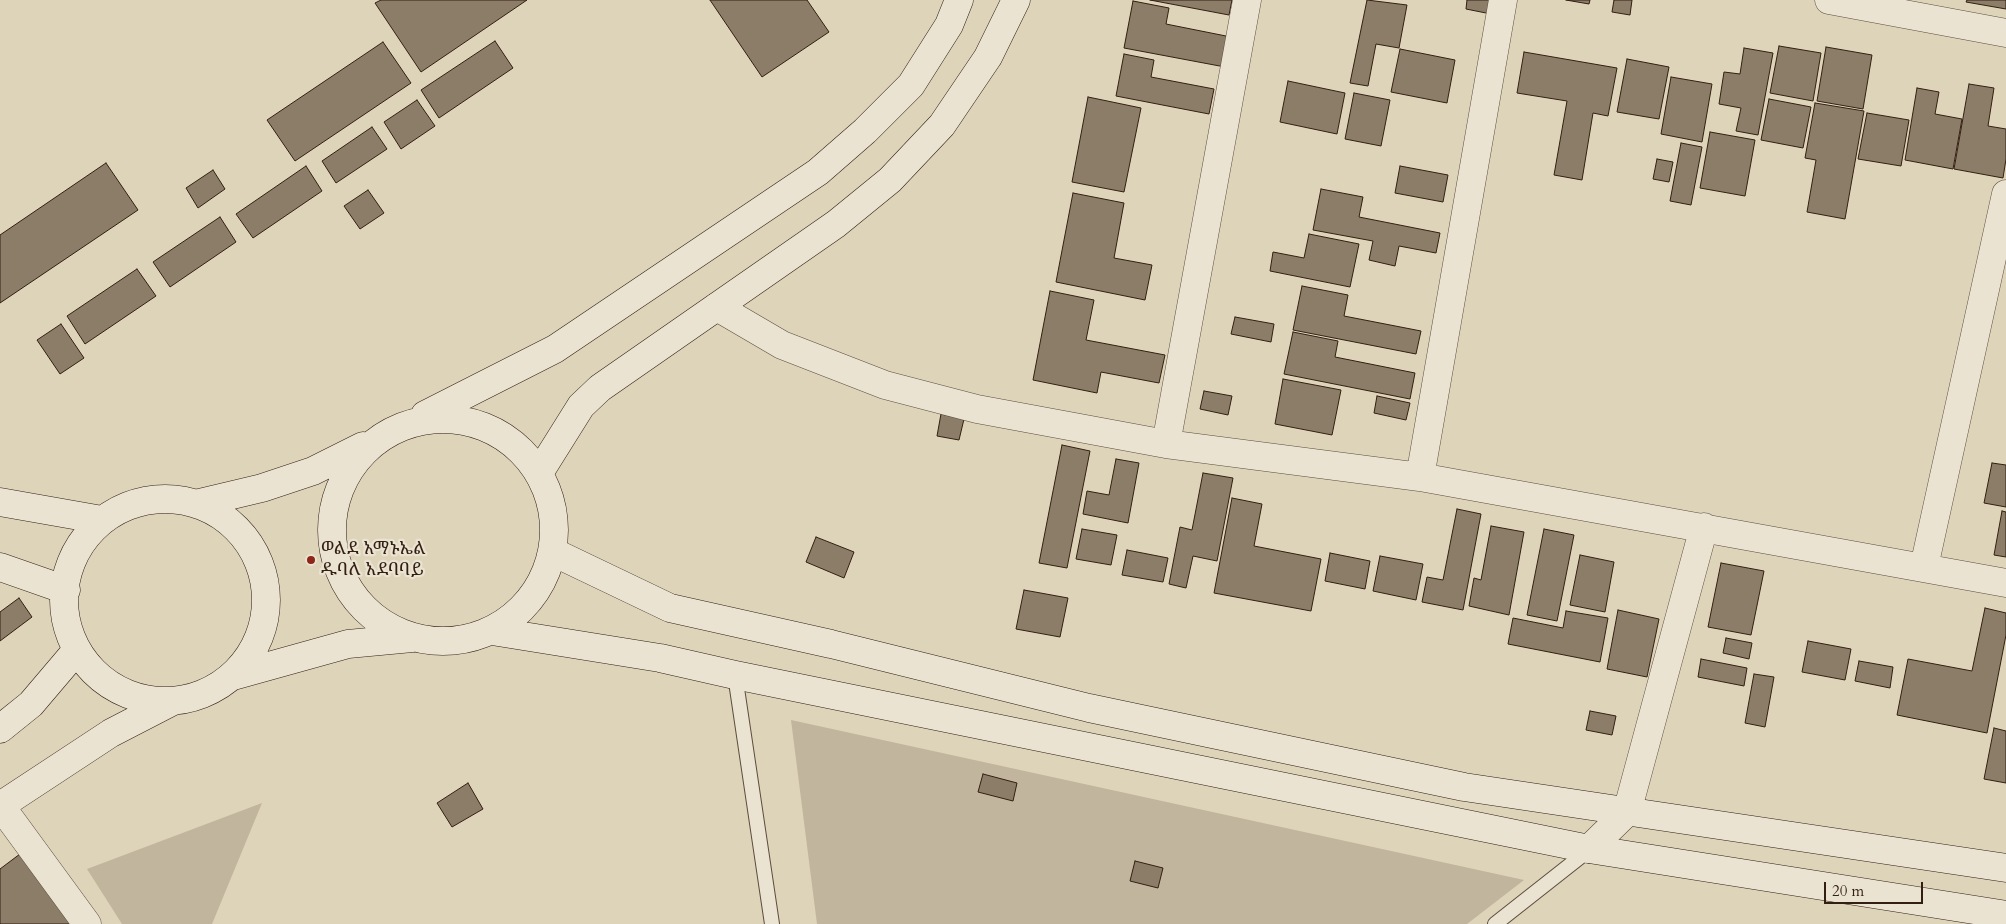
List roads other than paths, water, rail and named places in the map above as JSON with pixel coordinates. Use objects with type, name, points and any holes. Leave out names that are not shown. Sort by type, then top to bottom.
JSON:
[{"type":"main road","points":[[171,702],[134,697],[101,680],[76,651],[63,612],[67,570],[87,534],[102,520],[120,508],[159,497],[199,503],[262,488],[313,471],[555,349],[818,172],[865,131],[911,84],[949,25],[959,0]]},
{"type":"main road","points":[[539,473],[581,406],[600,388],[836,224],[890,180],[942,125],[988,58],[1016,0]]},
{"type":"main road","points":[[1166,444],[1247,0]]},
{"type":"main road","points":[[1420,477],[1503,0]]},
{"type":"main road","points":[[1829,0],[2006,32]]},
{"type":"main road","points":[[1924,567],[2006,194]]},
{"type":"main road","points":[[717,306],[782,345],[885,385],[977,409],[1166,444],[1420,477],[2006,582]]},
{"type":"main road","points":[[87,924],[0,805],[111,733],[171,702],[204,694],[233,676],[348,644],[412,638],[453,642],[492,631],[525,606],[548,569],[553,552],[555,525],[539,473],[525,452],[494,428],[456,417],[416,420]]},
{"type":"main road","points":[[375,439],[346,473],[343,481],[332,512],[333,553],[348,590],[375,620],[412,638]]},
{"type":"main road","points":[[0,502],[102,520]]},
{"type":"main road","points":[[199,503],[235,525],[259,559],[264,584],[267,600],[258,641],[233,676]]},
{"type":"main road","points":[[1589,849],[1627,812],[1704,527]]},
{"type":"main road","points":[[553,552],[670,608],[831,644],[1089,708],[1464,787],[2006,868]]},
{"type":"main road","points":[[0,566],[66,590]]},
{"type":"main road","points":[[492,631],[660,658],[735,675],[1589,849],[2006,915]]},
{"type":"main road","points":[[0,729],[30,704],[76,651]]},
{"type":"lane","points":[[735,675],[772,924]]},
{"type":"lane","points":[[1495,924],[1589,849]]},
{"type":"place","name":"ወልደ አማኑኤል ዱባለ አደባባይ","points":[[311,560]]}]
